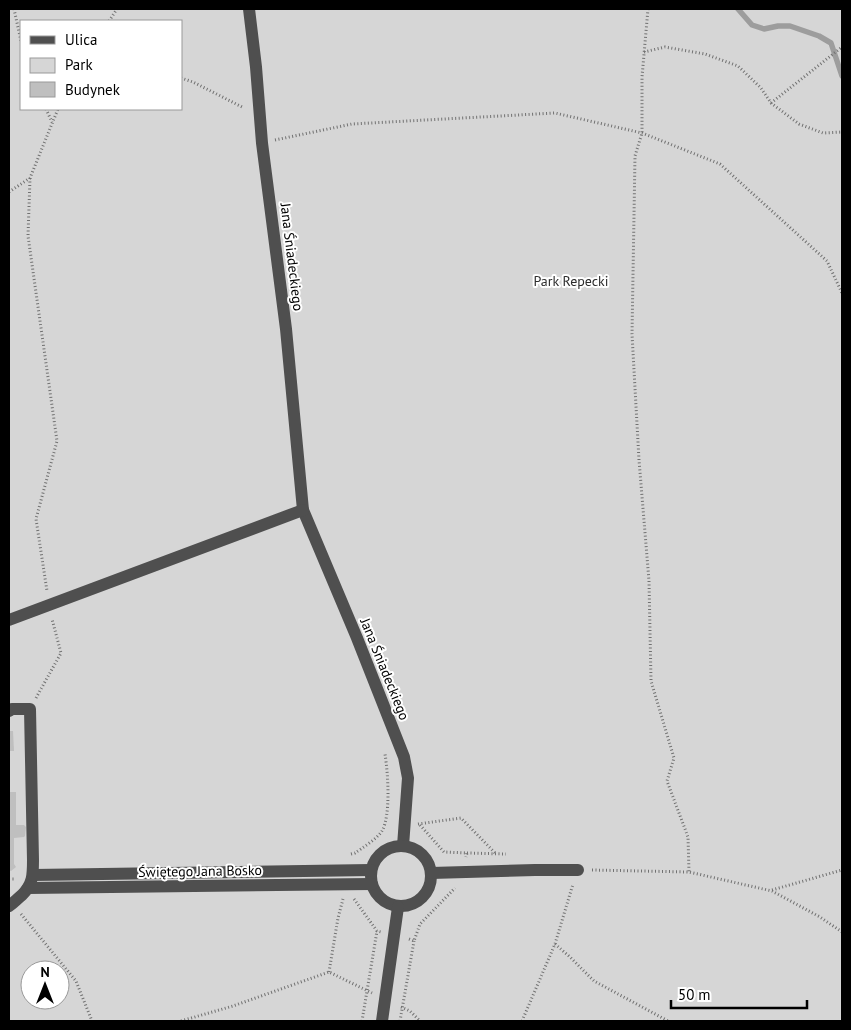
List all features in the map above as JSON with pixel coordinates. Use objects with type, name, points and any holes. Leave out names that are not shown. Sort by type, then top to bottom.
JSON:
[{"type":"lane","name":"Jana Śniadeckiego","points":[[249,9],[262,143],[286,328],[303,510],[357,638],[404,757],[408,778],[403,846]]},
{"type":"lane","points":[[9,620],[303,510]]},
{"type":"lane","points":[[9,710],[30,710],[33,875],[28,888],[12,904],[14,909]]},
{"type":"lane","points":[[394,846],[403,846],[419,851],[425,858],[431,873],[431,882],[423,898],[416,903],[398,907],[382,900],[375,893],[370,880],[374,861],[379,855],[386,849],[394,846]]},
{"type":"lane","name":"Świętego Jana Bosko","points":[[33,875],[371,870]]},
{"type":"lane","points":[[431,873],[578,870]]},
{"type":"lane","name":"Świętego Jana Bosko","points":[[28,888],[347,887],[372,884]]},
{"type":"lane","points":[[382,1021],[398,907]]},
{"type":"path","points":[[14,9],[20,35]]},
{"type":"path","points":[[110,20],[117,9]]},
{"type":"path","points":[[648,9],[642,77],[642,133],[635,156],[632,334],[639,460],[649,581],[651,681],[674,758],[667,781],[688,836],[689,872]]},
{"type":"path","points":[[644,52],[665,47],[705,54],[738,66],[761,88],[772,102],[799,124],[823,133],[842,132]]},
{"type":"path","points":[[772,102],[842,47]]},
{"type":"path","points":[[182,78],[246,109]]},
{"type":"path","points":[[47,110],[53,122]]},
{"type":"path","points":[[30,710],[61,653],[48,605],[36,519],[57,441],[28,236],[30,178],[58,110]]},
{"type":"path","points":[[262,143],[352,124],[555,113],[642,133],[720,164],[826,262],[842,293]]},
{"type":"path","points":[[9,192],[30,178]]},
{"type":"path","points":[[355,853],[381,832],[386,818]]},
{"type":"path","points":[[419,824],[461,818],[496,854]]},
{"type":"path","points":[[522,1021],[555,944],[578,870],[689,872],[772,890],[820,917],[842,932]]},
{"type":"path","points":[[772,890],[842,870]]},
{"type":"path","points":[[329,972],[338,918],[347,887]]},
{"type":"path","points":[[347,887],[377,932],[362,1021]]},
{"type":"path","points":[[14,909],[76,981],[92,1021]]},
{"type":"path","points":[[400,1021],[414,941]]},
{"type":"path","points":[[555,944],[594,981],[668,1021]]},
{"type":"path","points":[[181,1021],[233,1006],[329,972],[367,992],[378,995]]},
{"type":"path","points":[[398,1005],[410,1011],[420,1021]]},
{"type":"green space","name":"Park Repecki","points":[[9,9],[842,9],[842,1021],[9,1021]]},
{"type":"building","points":[[9,731],[13,731],[14,751],[9,751]]},
{"type":"building","points":[[9,792],[16,792],[16,825],[24,825],[26,827],[24,837],[14,838],[14,864],[16,867],[11,871],[9,870]]},
{"type":"waterway","points":[[738,9],[752,25],[764,29],[790,26],[819,36],[831,43],[842,76]]}]
